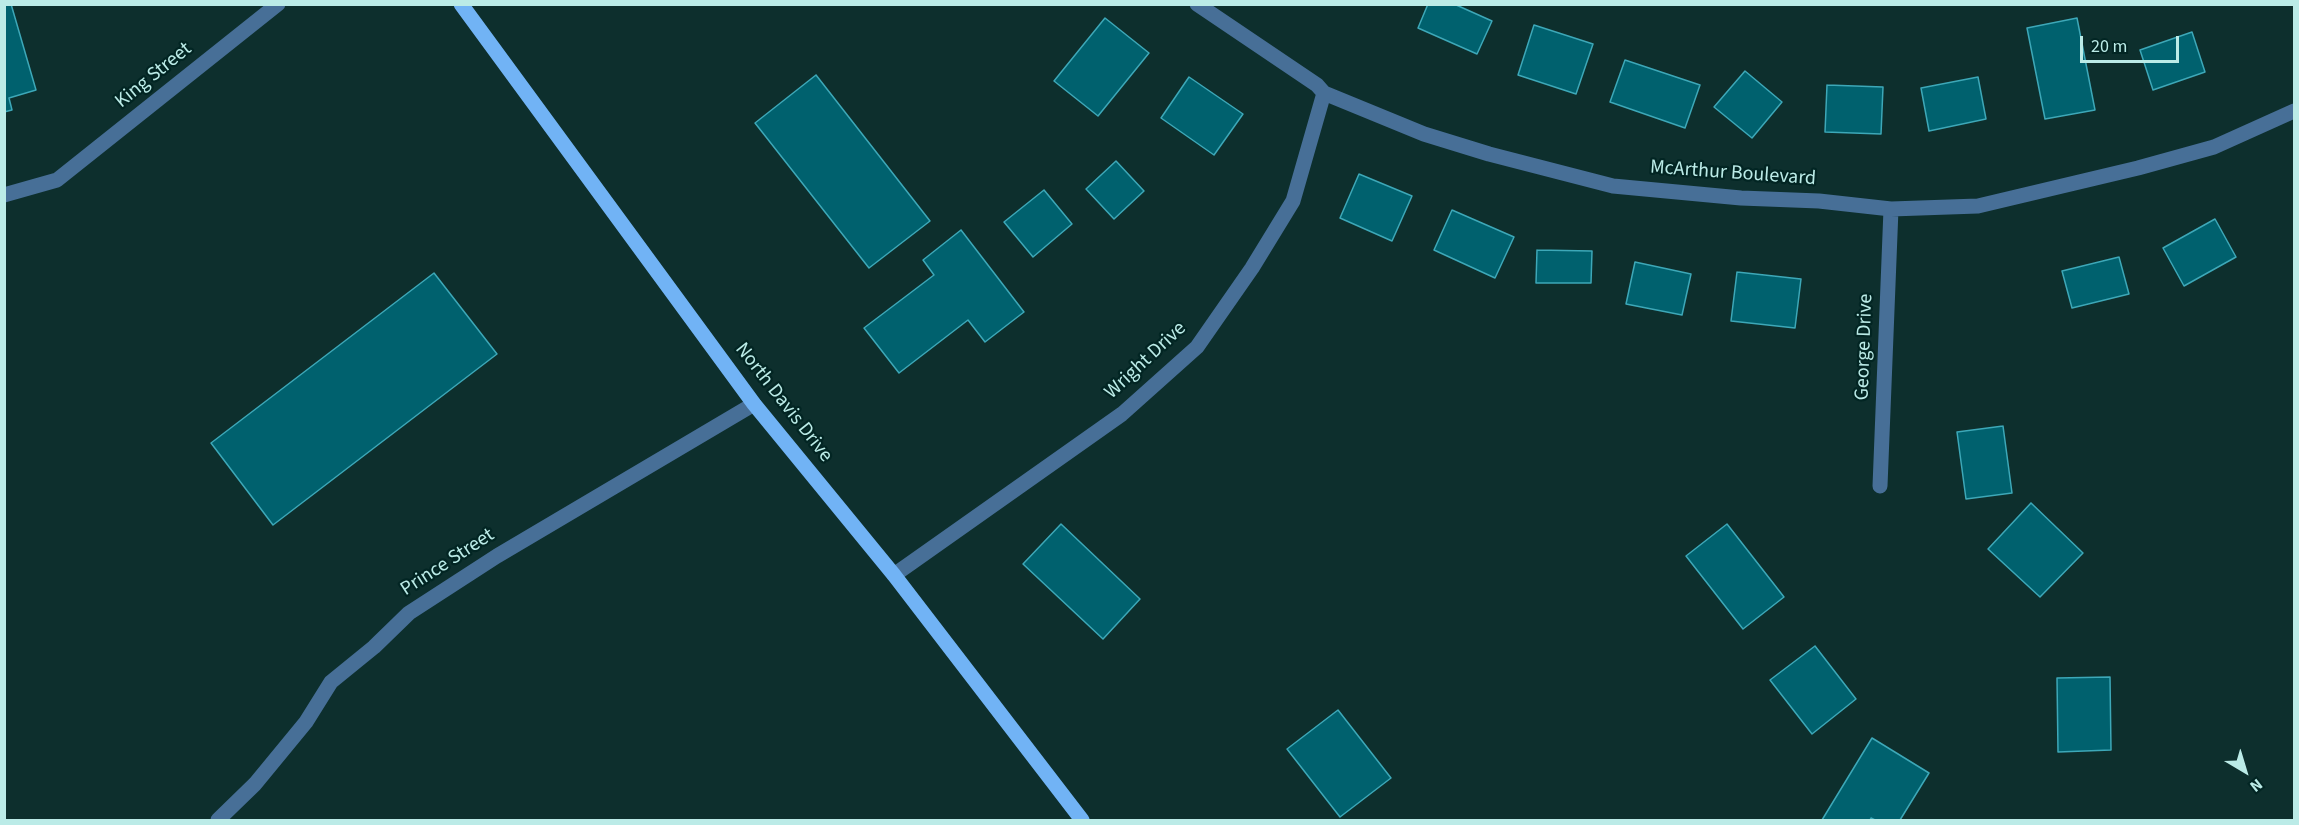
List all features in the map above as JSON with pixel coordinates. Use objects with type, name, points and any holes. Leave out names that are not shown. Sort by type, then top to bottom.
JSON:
[{"type":"main road","name":"North Davis Drive","points":[[460,4],[754,404],[894,575],[1082,820]]},
{"type":"street","name":"King Street","points":[[4,195],[57,180],[278,4]]},
{"type":"street","name":"McArthur Boulevard","points":[[1197,4],[1317,85],[1324,93],[1424,134],[1489,154],[1613,186],[1741,198],[1820,201],[1891,209],[1978,206],[2138,168],[2214,147],[2295,111]]},
{"type":"street","name":"Wright Drive","points":[[894,575],[1122,414],[1197,347],[1252,268],[1293,201],[1324,93]]},
{"type":"street","name":"George Drive","points":[[1880,486],[1891,209]]},
{"type":"street","name":"Prince Street","points":[[218,820],[255,784],[306,722],[331,682],[374,647],[409,613],[497,556],[754,404]]},
{"type":"building","points":[[4,4],[11,4],[36,90],[9,98],[12,110],[4,112]]},
{"type":"building","points":[[1428,4],[1454,4],[1492,21],[1477,54],[1418,28]]},
{"type":"building","points":[[1105,18],[1149,53],[1098,116],[1054,81]]},
{"type":"building","points":[[2077,18],[2095,110],[2045,119],[2027,28]]},
{"type":"building","points":[[1534,25],[1593,44],[1576,94],[1518,75]]},
{"type":"building","points":[[2192,32],[2205,72],[2153,90],[2140,50]]},
{"type":"building","points":[[1625,60],[1700,85],[1685,128],[1610,102]]},
{"type":"building","points":[[1745,71],[1782,102],[1752,138],[1714,107]]},
{"type":"building","points":[[816,75],[930,221],[869,268],[755,123]]},
{"type":"building","points":[[1189,77],[1243,114],[1214,155],[1161,118]]},
{"type":"building","points":[[1978,77],[1986,119],[1929,131],[1921,88]]},
{"type":"building","points":[[1827,85],[1883,87],[1881,134],[1825,132]]},
{"type":"building","points":[[1116,161],[1144,191],[1114,219],[1086,189]]},
{"type":"building","points":[[1359,174],[1412,196],[1392,241],[1340,218]]},
{"type":"building","points":[[1044,190],[1072,224],[1033,257],[1004,222]]},
{"type":"building","points":[[1452,210],[1514,237],[1495,278],[1434,250]]},
{"type":"building","points":[[2215,219],[2236,257],[2184,286],[2163,248]]},
{"type":"building","points":[[961,230],[1024,312],[985,342],[968,320],[899,373],[864,328],[934,275],[923,260]]},
{"type":"building","points":[[1537,250],[1592,251],[1591,283],[1536,283]]},
{"type":"building","points":[[2119,257],[2129,294],[2072,308],[2062,271]]},
{"type":"building","points":[[1635,262],[1691,274],[1682,315],[1626,304]]},
{"type":"building","points":[[1737,272],[1801,279],[1795,328],[1731,321]]},
{"type":"building","points":[[434,273],[497,354],[273,525],[211,443]]},
{"type":"building","points":[[2003,426],[2012,493],[1966,499],[1957,432]]},
{"type":"building","points":[[2031,503],[2083,553],[2040,597],[1988,549]]},
{"type":"building","points":[[1061,524],[1140,599],[1103,639],[1023,564]]},
{"type":"building","points":[[1727,524],[1784,597],[1743,629],[1686,556]]},
{"type":"building","points":[[1815,646],[1856,699],[1812,734],[1770,680]]},
{"type":"building","points":[[2110,677],[2111,750],[2058,752],[2057,678]]},
{"type":"building","points":[[1338,710],[1391,778],[1340,817],[1287,749]]},
{"type":"building","points":[[1872,738],[1929,773],[1900,820],[1871,818],[1870,820],[1822,820]]}]
